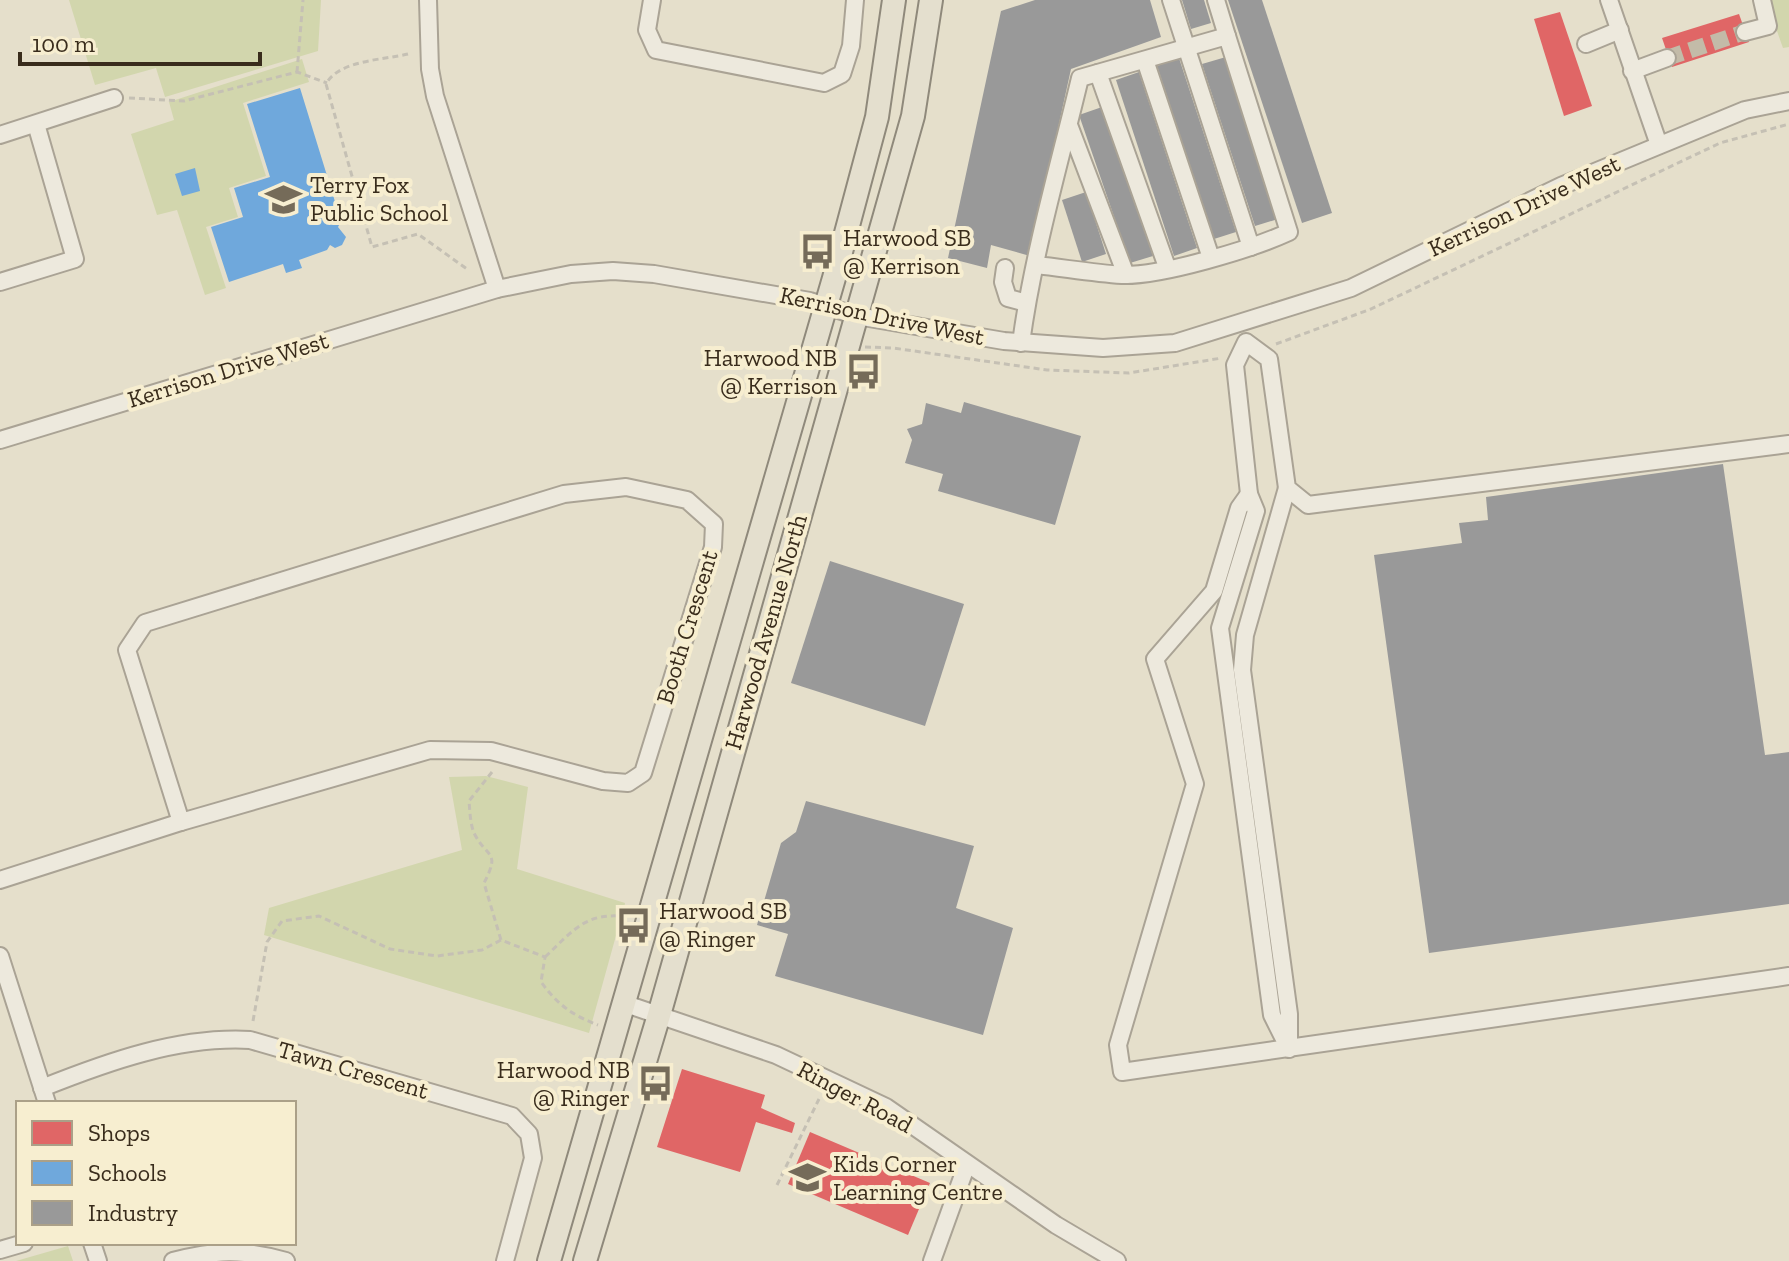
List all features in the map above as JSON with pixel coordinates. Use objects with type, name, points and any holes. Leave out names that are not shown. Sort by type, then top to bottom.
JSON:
[{"type":"main road","name":"Harwood Avenue North","points":[[549,1261],[826,305],[877,117],[894,0]]},
{"type":"main road","name":"Harwood Avenue North","points":[[585,1261],[659,1015],[913,116],[931,0]]},
{"type":"street","points":[[428,0],[430,69],[435,96],[497,289]]},
{"type":"street","points":[[652,0],[647,30],[656,50],[824,83],[842,74],[851,46],[855,0]]},
{"type":"street","points":[[1171,0],[1251,247]]},
{"type":"street","points":[[1036,265],[1126,275],[1211,258],[1289,232],[1216,0]]},
{"type":"street","points":[[1609,0],[1659,145]]},
{"type":"street","points":[[1745,32],[1768,26],[1762,0]]},
{"type":"street","points":[[1586,44],[1620,30]]},
{"type":"street","points":[[1021,343],[1027,303],[1080,78],[1227,36]]},
{"type":"street","points":[[1632,71],[1667,58]]},
{"type":"street","points":[[1145,60],[1211,258]]},
{"type":"street","points":[[1098,73],[1167,267]]},
{"type":"street","points":[[0,135],[114,98]]},
{"type":"street","name":"Kerrison Drive West","points":[[0,440],[497,289],[571,274],[613,271],[718,283],[826,305],[857,316],[1021,343],[1103,348],[1175,343],[1351,288],[1561,186],[1745,110],[1789,101]]},
{"type":"street","points":[[0,282],[75,259],[36,124]]},
{"type":"street","points":[[1069,124],[1126,275]]},
{"type":"street","points":[[1005,268],[1003,282],[1008,298],[1027,303]]},
{"type":"street","points":[[1246,342],[1269,359],[1287,488],[1245,635],[1242,670],[1289,1014],[1289,1049],[1272,1015],[1220,628],[1256,511],[1249,494],[1235,365],[1246,342]]},
{"type":"street","points":[[1287,488],[1308,505],[1789,444]]},
{"type":"street","name":"Booth Crescent","points":[[0,880],[181,822],[430,750],[491,751],[603,781],[628,783],[643,773],[713,547],[714,524],[687,500],[626,487],[564,494],[145,623],[127,650],[181,822]]},
{"type":"street","points":[[1249,494],[1239,508],[1214,591],[1155,659],[1195,784],[1118,1045],[1122,1072],[1789,976]]},
{"type":"street","points":[[0,956],[8,1008],[45,1095]]},
{"type":"street","name":"Ringer Road","points":[[623,1003],[776,1055],[886,1107],[1056,1225],[1117,1261]]},
{"type":"street","name":"Tawn Crescent","points":[[45,1095],[173,1046],[211,1038],[237,1039],[512,1116],[529,1134],[533,1158],[505,1261]]},
{"type":"street","points":[[932,1261],[967,1164]]},
{"type":"street","points":[[592,1239],[597,1261]]},
{"type":"street","points":[[173,1261],[209,1251],[241,1251],[286,1261]]},
{"type":"path","points":[[297,72],[303,0]]},
{"type":"path","points":[[408,54],[352,66],[331,76],[327,83],[331,110],[372,247],[418,234],[467,269]]},
{"type":"path","points":[[114,98],[150,97],[184,101],[297,72],[327,83]]},
{"type":"path","points":[[492,772],[469,801],[475,835],[492,854],[493,865],[484,883],[501,940]]},
{"type":"path","points":[[598,1025],[573,1015],[556,1003],[541,982],[545,957],[583,921],[605,914],[647,919]]},
{"type":"path","points":[[253,1021],[267,942],[282,921],[319,916],[390,949],[437,956],[482,950],[501,940],[545,957]]},
{"type":"path","points":[[777,1185],[819,1099]]},
{"type":"green space","points":[[69,0],[321,0],[318,51],[165,97],[156,68],[95,85]]},
{"type":"green space","points":[[1766,0],[1789,0],[1789,47],[1783,48]]},
{"type":"green space","points":[[302,59],[309,82],[243,103],[266,176],[229,188],[238,217],[206,227],[226,288],[205,295],[177,210],[157,215],[131,134],[174,120],[169,102]]},
{"type":"green space","points":[[486,776],[528,787],[517,869],[625,903],[624,909],[628,911],[621,932],[617,932],[589,1033],[264,935],[269,908],[462,850],[449,777]]},
{"type":"green space","points":[[68,1246],[73,1261],[16,1261]]},
{"type":"building: Shops","points":[[1560,12],[1592,106],[1564,116],[1534,19]]},
{"type":"building: Shops","points":[[1739,14],[1749,42],[1672,67],[1662,38]]},
{"type":"building: Shops","points":[[682,1069],[765,1095],[761,1108],[795,1123],[792,1133],[756,1122],[740,1172],[657,1147]]},
{"type":"building: Shops","points":[[810,1132],[930,1183],[908,1235],[788,1184]]},
{"type":"building: Schools","points":[[300,88],[341,221],[338,227],[346,237],[342,245],[335,248],[330,245],[327,250],[299,260],[302,268],[286,273],[283,264],[229,282],[211,227],[243,217],[234,188],[270,177],[247,104]]},
{"type":"building: Schools","points":[[195,168],[200,191],[182,196],[175,174]]},
{"type":"building: Industry","points":[[1035,0],[1150,0],[1161,37],[1071,69],[1030,256],[991,245],[987,268],[948,258],[1001,11]]},
{"type":"building: Industry","points":[[1182,0],[1204,0],[1211,23],[1191,29]]},
{"type":"building: Industry","points":[[1228,0],[1262,0],[1332,213],[1302,223]]},
{"type":"building: Industry","points":[[1226,57],[1278,219],[1255,226],[1202,64]]},
{"type":"building: Industry","points":[[1179,58],[1236,232],[1214,239],[1157,66]]},
{"type":"building: Industry","points":[[1139,72],[1197,248],[1174,256],[1116,80]]},
{"type":"building: Industry","points":[[1102,107],[1153,256],[1130,263],[1079,115]]},
{"type":"building: Industry","points":[[1086,192],[1106,254],[1082,262],[1062,200]]},
{"type":"building: Industry","points":[[964,402],[1081,436],[1055,525],[938,491],[943,474],[905,463],[912,440],[907,429],[922,424],[926,403],[961,413]]},
{"type":"building: Industry","points":[[1723,464],[1765,755],[1789,752],[1789,904],[1429,953],[1374,555],[1462,543],[1459,523],[1488,520],[1486,497]]},
{"type":"building: Industry","points":[[830,561],[964,604],[925,726],[791,683]]},
{"type":"building: Industry","points":[[806,801],[974,846],[956,908],[1013,928],[983,1035],[775,976],[788,934],[757,925],[781,843],[796,832]]},
{"type":"tunnel","points":[[1667,58],[1745,32]]},
{"type":"place","name":"Terry Fox Public School","points":[[284,199]]},
{"type":"place","name":"Harwood SB @ Kerrison","points":[[817,252]]},
{"type":"place","name":"Harwood NB @ Kerrison","points":[[863,372]]},
{"type":"place","name":"Harwood SB @ Ringer","points":[[633,925]]},
{"type":"place","name":"Harwood NB @ Ringer","points":[[656,1084]]},
{"type":"place","name":"Kids Corner Learning Centre","points":[[807,1178]]}]
